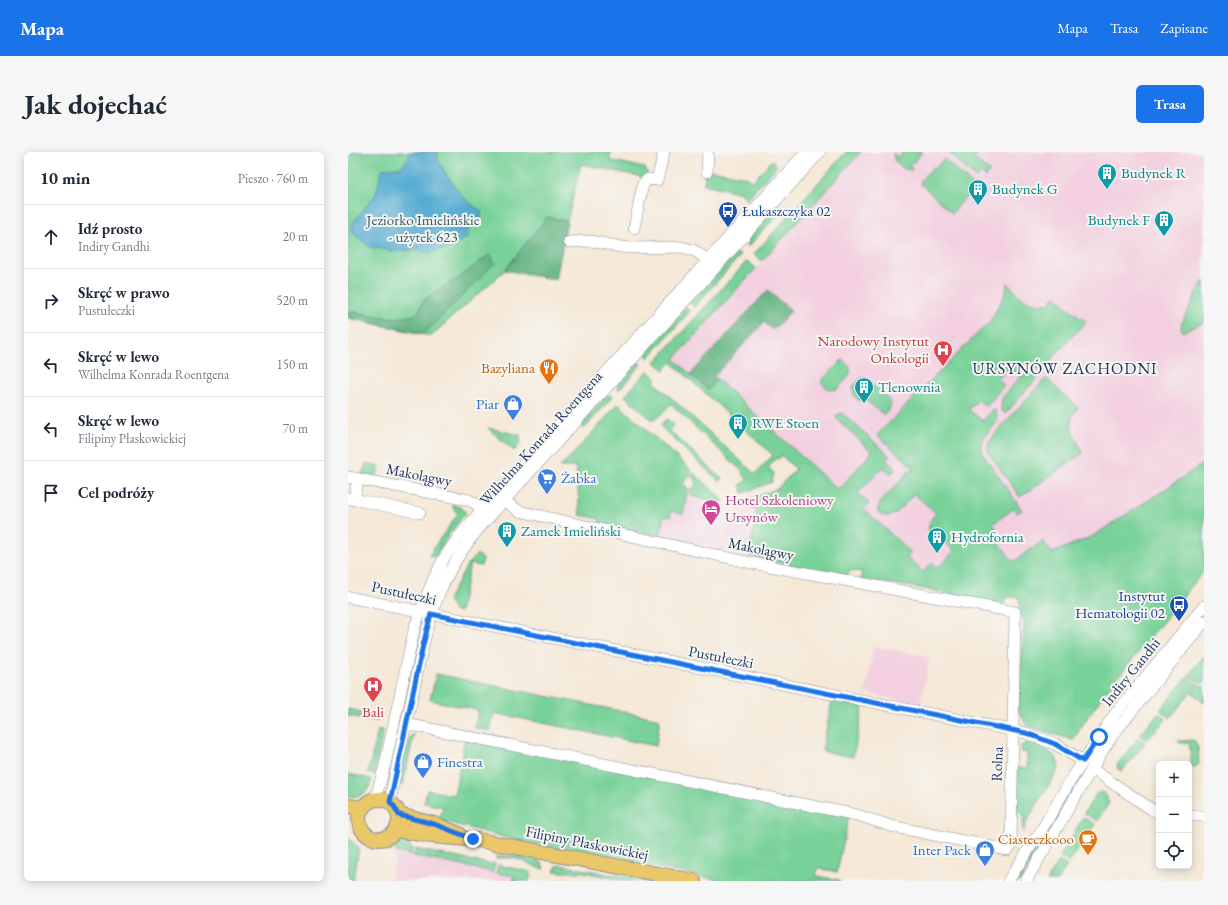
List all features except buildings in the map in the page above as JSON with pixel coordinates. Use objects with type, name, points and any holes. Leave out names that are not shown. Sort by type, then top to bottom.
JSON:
[{"type":"main road","points":[[381,799],[390,802],[399,815],[399,823],[396,830],[388,838],[375,839],[367,835],[354,822],[359,818],[366,804],[381,799]]},
{"type":"main road","points":[[348,806],[363,808]]},
{"type":"main road","name":"Filipiny Płaskowickiej","points":[[399,815],[434,824],[473,839]]},
{"type":"main road","name":"Filipiny Płaskowickiej","points":[[396,830],[433,836],[473,839],[694,881]]},
{"type":"street","points":[[634,228],[643,184],[648,179],[658,180],[664,152]]},
{"type":"street","points":[[707,172],[708,152]]},
{"type":"street","name":"Wilhelma Konrada Roentgena","points":[[375,800],[384,771],[414,630],[433,580],[445,557],[457,539],[483,508],[806,152]]},
{"type":"street","name":"Wilhelma Konrada Roentgena","points":[[390,802],[423,645],[431,614],[444,582],[461,553],[478,530],[820,152]]},
{"type":"street","points":[[569,242],[591,241],[631,248],[682,247],[695,251],[708,260]]},
{"type":"street","points":[[353,478],[351,499],[420,513]]},
{"type":"street","name":"Makolągwy","points":[[353,478],[469,500],[483,508]]},
{"type":"street","name":"Makolągwy","points":[[505,501],[519,511],[747,562],[1015,612]]},
{"type":"street","name":"Pustułeczki","points":[[348,597],[1013,730],[1050,742],[1083,761]]},
{"type":"street","name":"Indiry Gandhi","points":[[1008,881],[1042,829],[1083,761],[1116,714],[1204,606]]},
{"type":"street","name":"Rolna","points":[[406,724],[857,815],[891,826],[1007,850],[1011,845],[1015,612]]},
{"type":"street","name":"Indiry Gandhi","points":[[1026,881],[1115,732],[1204,622]]},
{"type":"street","points":[[1092,769],[1156,812]]},
{"type":"street","points":[[1192,816],[1204,816]]},
{"type":"shaded area","name":"Narodowy Instytut Onkologii","points":[[861,152],[1204,152],[1204,463],[1093,536],[1020,566],[1008,570],[917,579],[674,359]]},
{"type":"shaded area","points":[[686,498],[721,505],[724,511],[728,512],[734,512],[737,507],[750,502],[753,509],[758,510],[749,556],[660,536],[664,516],[671,511],[682,514]]},
{"type":"shaded area","points":[[874,646],[930,657],[920,704],[865,693]]},
{"type":"shaded area","points":[[396,852],[514,876],[513,881],[390,881]]},
{"type":"green space","name":"Jeziorko Imielińskie - użytek 623","points":[[348,152],[611,152],[609,160],[645,168],[648,173],[642,177],[581,164],[567,221],[547,218],[505,270],[431,336],[348,318]]},
{"type":"green space","points":[[846,152],[861,152],[762,261],[754,254]]},
{"type":"green space","points":[[903,152],[922,152],[910,166],[912,170],[904,169],[894,160],[893,153],[898,157]]},
{"type":"green space","points":[[980,152],[974,158],[990,172],[985,177],[981,173],[976,178],[949,153]]},
{"type":"green space","points":[[944,159],[975,187],[952,213],[921,184],[921,180],[932,168],[936,168]]},
{"type":"green space","points":[[772,160],[777,166],[747,199],[742,193],[704,184],[705,175],[712,170],[746,177],[752,182]]},
{"type":"green space","points":[[777,207],[781,211],[748,247],[749,237]]},
{"type":"green space","points":[[547,217],[567,221],[556,280],[505,270]]},
{"type":"green space","points":[[736,253],[741,255],[694,307],[690,303]]},
{"type":"green space","points":[[490,254],[495,263],[424,334],[348,318],[348,311],[392,318],[410,316],[418,313],[423,301],[457,279]]},
{"type":"green space","points":[[747,261],[756,268],[674,359],[708,390],[717,379],[837,489],[841,487],[872,452],[835,417],[842,413],[890,456],[886,460],[896,469],[891,474],[883,467],[858,493],[869,503],[864,509],[911,553],[907,557],[923,572],[932,563],[938,568],[954,551],[937,535],[932,540],[929,533],[929,526],[936,513],[914,494],[902,508],[893,515],[883,515],[877,511],[880,503],[913,467],[877,435],[991,320],[1006,292],[1007,283],[1016,293],[1030,302],[1049,304],[1055,296],[1080,318],[1082,317],[1086,321],[1043,369],[1028,369],[1013,374],[1007,369],[998,379],[1004,385],[986,407],[978,400],[969,410],[983,421],[991,410],[996,411],[997,422],[984,437],[981,443],[983,454],[1022,510],[1017,513],[1014,508],[993,524],[997,529],[992,533],[1013,562],[1043,541],[1052,553],[1093,536],[1204,463],[1204,571],[1102,697],[1073,740],[1027,726],[1018,709],[1024,623],[1020,614],[1019,597],[1006,597],[1004,605],[999,606],[932,590],[861,579],[862,572],[849,570],[847,577],[749,556],[757,510],[753,509],[749,499],[777,489],[796,469],[781,455],[779,459],[776,458],[768,468],[774,473],[772,482],[743,493],[740,485],[744,483],[747,478],[742,474],[743,472],[671,404],[657,418],[651,419],[625,396],[647,371],[657,378],[654,382],[755,474],[773,455],[671,362],[664,370],[655,362]]},
{"type":"green space","points":[[1204,281],[1204,322],[1183,332],[1181,329],[1182,323],[1198,289]]},
{"type":"green space","points":[[768,290],[791,311],[773,330],[764,322],[714,376],[717,379],[708,390],[691,374]]},
{"type":"green space","points":[[685,307],[690,311],[648,358],[645,352]]},
{"type":"green space","points":[[842,360],[850,368],[850,374],[837,389],[832,390],[821,381]]},
{"type":"green space","points":[[637,362],[641,364],[619,390],[618,383],[620,379]]},
{"type":"green space","points":[[1035,374],[1038,377],[1005,414],[1001,410],[1002,398],[1022,375]]},
{"type":"green space","points":[[863,378],[866,378],[891,402],[887,412],[883,414],[862,397],[859,401],[856,397],[853,388],[856,383]]},
{"type":"green space","points":[[1046,378],[1078,408],[1071,420],[1071,425],[1074,436],[1083,453],[1020,497],[988,452],[988,445],[994,435]]},
{"type":"green space","points":[[607,395],[613,396],[584,429],[579,425]]},
{"type":"green space","points":[[618,404],[691,470],[690,476],[684,482],[684,485],[688,488],[683,514],[671,511],[670,517],[664,516],[660,536],[599,524],[600,519],[580,515],[576,467],[560,467]]},
{"type":"green space","points":[[665,420],[668,420],[674,425],[669,430],[722,479],[720,482],[662,428],[662,423]]},
{"type":"green space","points":[[488,428],[520,435],[521,444],[514,451]]},
{"type":"green space","points":[[366,463],[380,466],[376,477],[362,475]]},
{"type":"green space","points":[[694,473],[723,500],[722,503],[690,496],[690,489],[694,488],[696,483],[695,479],[692,477]]},
{"type":"green space","points":[[453,505],[462,508],[466,513],[449,534],[435,557],[429,556],[458,514],[453,508]]},
{"type":"green space","points":[[477,554],[483,559],[481,566],[470,564],[460,612],[454,611],[449,602],[449,598],[468,563],[470,563]]},
{"type":"green space","points":[[1204,656],[1204,683],[1187,677]]},
{"type":"green space","points":[[436,674],[660,719],[656,746],[494,713],[490,731],[475,728],[478,710],[430,700]]},
{"type":"green space","points":[[1185,679],[1204,686],[1204,703],[1192,693],[1196,689],[1194,688],[1170,718],[1160,710]]},
{"type":"green space","points":[[832,701],[863,707],[853,757],[822,751]]},
{"type":"green space","points":[[348,709],[378,715],[377,721],[348,716]]},
{"type":"green space","points":[[1158,713],[1166,719],[1147,740],[1141,736],[1141,733]]},
{"type":"green space","points":[[378,730],[383,730],[383,733],[374,775],[368,773]]},
{"type":"green space","points":[[414,734],[403,785],[398,784],[408,739]]},
{"type":"green space","points":[[1138,738],[1145,743],[1122,771],[1118,769],[1117,765]]},
{"type":"green space","points":[[465,739],[849,816],[837,872],[818,868],[816,876],[840,881],[724,881],[515,840],[442,821],[440,817],[443,807],[424,803],[427,790],[454,795]]},
{"type":"green space","points":[[1177,741],[1195,741],[1198,749],[1199,764],[1192,767],[1189,743],[1180,743]]},
{"type":"green space","points":[[1027,742],[1040,746],[1056,757],[1059,768],[1028,819],[1023,832],[1023,814],[1014,811],[1015,768],[1027,768],[1027,752],[1021,752],[1021,746]]},
{"type":"green space","points":[[348,774],[372,779],[371,784],[361,795],[348,797]]},
{"type":"green space","points":[[1071,788],[1074,790],[1020,881],[1015,881],[1050,828]]},
{"type":"green space","points":[[1102,792],[1106,795],[1109,803],[1097,821],[1084,813],[1097,793]]},
{"type":"green space","points":[[1083,817],[1095,824],[1069,863],[1060,857]]},
{"type":"green space","points":[[348,838],[359,848],[353,881],[348,881]]},
{"type":"green space","points":[[404,841],[408,841],[409,846],[412,848],[411,855],[396,852],[396,849],[389,852],[392,847]]},
{"type":"green space","points":[[415,849],[495,864],[493,872],[414,856]]},
{"type":"green space","points":[[495,856],[519,856],[531,858],[542,863],[544,869],[516,859],[496,859]]},
{"type":"green space","points":[[1059,861],[1067,866],[1057,881],[1047,881]]},
{"type":"green space","points":[[498,865],[531,872],[529,881],[513,881],[514,876],[496,873]]},
{"type":"green space","points":[[561,865],[609,874],[665,881],[627,881],[583,872],[554,871],[557,866]]},
{"type":"water","points":[[411,152],[439,152],[437,158],[455,188],[481,211],[481,221],[468,229],[467,238],[447,248],[429,253],[415,250],[394,251],[370,247],[354,234],[352,224],[376,194],[382,169],[402,167]]},
{"type":"waterway","points":[[348,231],[353,230]]},
{"type":"place","name":"Budynek R","points":[[1107,190]]},
{"type":"place","name":"Budynek G","points":[[978,206]]},
{"type":"place","name":"Łukaszczyka 02","points":[[728,228]]},
{"type":"place","name":"Budynek F","points":[[1164,237]]},
{"type":"place","name":"Narodowy Instytut Onkologii","points":[[943,367]]},
{"type":"place","name":"Bazyliana","points":[[549,385]]},
{"type":"place","name":"Tlenownia","points":[[864,404]]},
{"type":"place","name":"Piar","points":[[513,421]]},
{"type":"place","name":"RWE Stoen","points":[[738,440]]},
{"type":"place","name":"Żabka","points":[[547,495]]},
{"type":"place","name":"Hotel Szkoleniowy Ursynów","points":[[711,526]]},
{"type":"place","name":"Zamek Imieliński","points":[[507,548]]},
{"type":"place","name":"Hydrofornia","points":[[937,554]]},
{"type":"place","name":"Instytut Hematologii 02","points":[[1179,622]]},
{"type":"place","name":"Bali","points":[[373,703]]},
{"type":"place","name":"Finestra","points":[[423,779]]},
{"type":"place","name":"Ciasteczkooo","points":[[1088,856]]},
{"type":"place","name":"Inter Pack","points":[[985,867]]},
{"type":"district","name":"URSYNÓW ZACHODNI","points":[[1065,368]]},
{"type":"route","points":[[473,839],[434,824],[399,815],[397,810],[390,802],[426,630],[431,614],[1026,733],[1055,744],[1083,761],[1099,737]]}]
